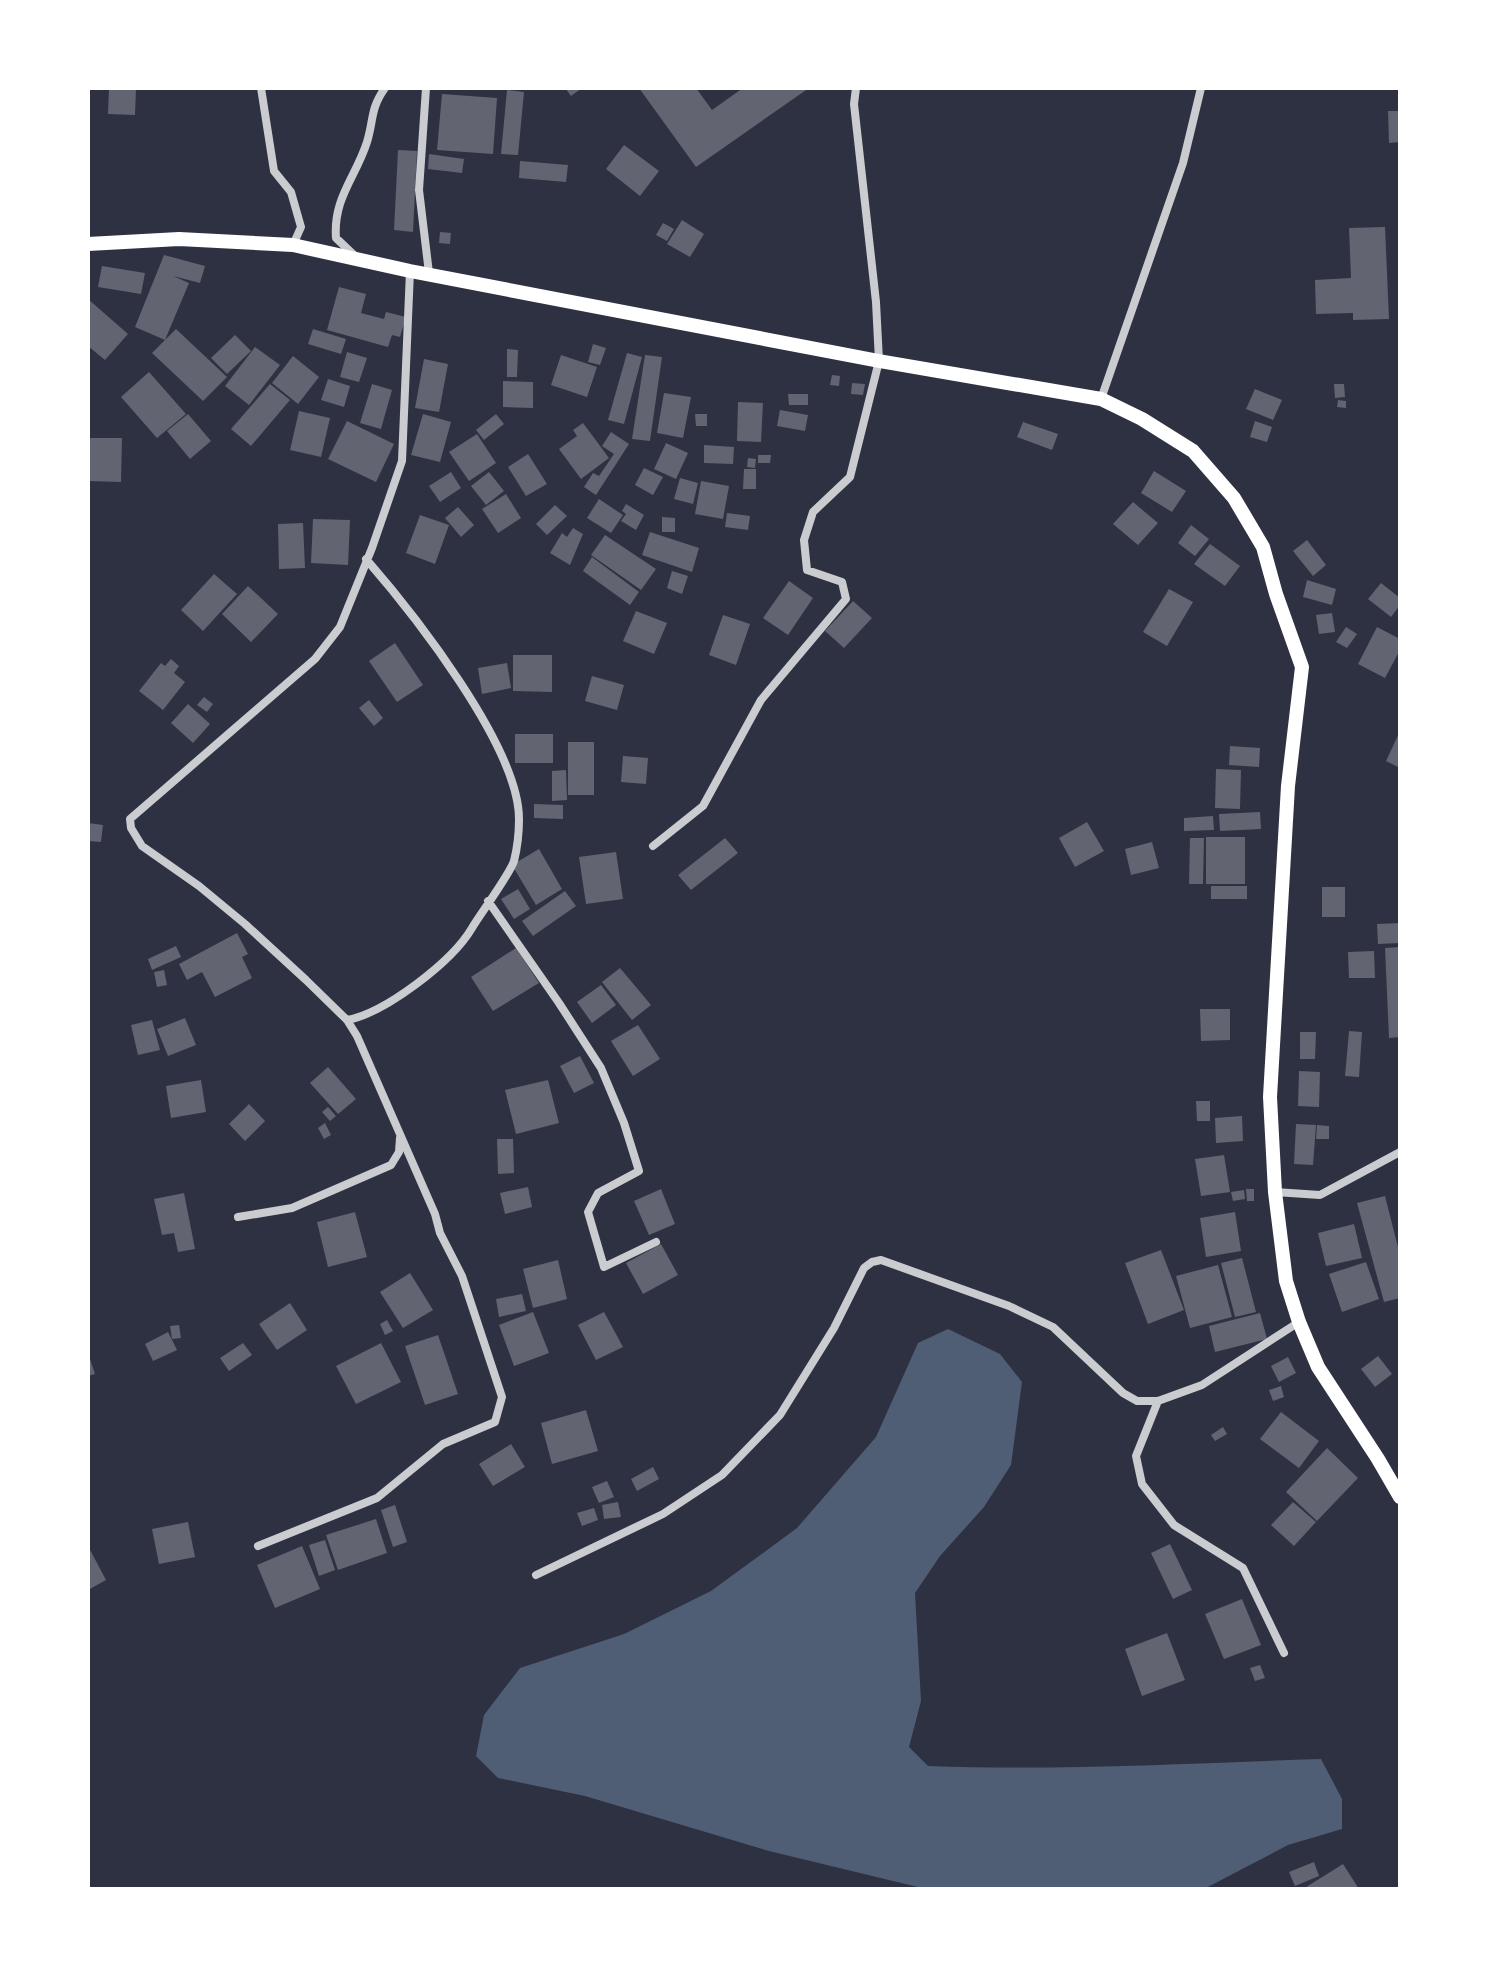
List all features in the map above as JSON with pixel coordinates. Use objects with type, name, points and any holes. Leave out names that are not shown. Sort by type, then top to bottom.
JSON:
[{"type":"main road","points":[[88,244],[179,239],[293,245],[410,271],[879,361],[1101,399],[1142,419],[1193,451],[1234,498],[1263,547],[1302,667],[1288,786],[1270,1097],[1275,1192],[1286,1281],[1318,1367],[1400,1497]]},
{"type":"street","points":[[261,88],[274,171],[291,192],[301,227],[293,245]]},
{"type":"street","points":[[357,257],[336,238],[335,220],[339,203],[367,143],[374,103],[385,88]]},
{"type":"street","points":[[426,88],[419,190],[429,273]]},
{"type":"street","points":[[653,846],[703,806],[761,700],[846,599],[842,582],[807,570],[804,540],[813,512],[850,477],[879,361],[876,302],[854,104],[856,88]]},
{"type":"street","points":[[1101,399],[1183,163],[1201,88]]},
{"type":"street","points":[[258,1546],[377,1498],[443,1444],[495,1422],[502,1397],[462,1276],[440,1233],[435,1214],[365,1054],[347,1020],[245,924],[199,886],[142,846],[131,828],[130,819],[322,651],[340,627],[402,461],[410,271]]},
{"type":"street","points":[[347,1020],[361,1017],[434,972],[466,939],[513,863],[519,817],[511,779],[477,709],[447,663],[366,559]]},
{"type":"street","points":[[488,901],[601,1068],[624,1123],[639,1171],[598,1193],[588,1212],[604,1267],[656,1242]]},
{"type":"street","points":[[238,1217],[292,1208],[391,1165],[399,1152],[401,1137]]},
{"type":"street","points":[[1275,1192],[1320,1195],[1400,1152]]},
{"type":"street","points":[[536,1575],[663,1514],[722,1475],[780,1415],[834,1328],[864,1268],[872,1262],[881,1260],[1009,1306],[1053,1327],[1123,1393],[1137,1401],[1158,1401],[1202,1385],[1299,1322]]},
{"type":"street","points":[[1158,1401],[1136,1456],[1142,1484],[1174,1525],[1243,1568],[1284,1653]]},
{"type":"water","points":[[948,1329],[1000,1354],[1022,1382],[1011,1465],[984,1507],[940,1556],[915,1593],[921,1701],[909,1747],[928,1766],[1075,1767],[1321,1759],[1342,1799],[1342,1829],[1288,1845],[1204,1889],[926,1889],[769,1851],[585,1796],[498,1778],[476,1756],[484,1715],[520,1668],[624,1634],[711,1591],[797,1528],[876,1437],[918,1343]]},
{"type":"building","points":[[109,88],[136,88],[135,115],[108,114]]},
{"type":"building","points":[[565,88],[582,88],[571,96]]},
{"type":"building","points":[[639,88],[696,88],[712,110],[743,88],[809,88],[696,167]]},
{"type":"building","points":[[507,90],[524,92],[518,155],[501,154]]},
{"type":"building","points":[[442,94],[497,98],[493,154],[437,150]]},
{"type":"building","points":[[1388,111],[1400,111],[1400,142],[1389,143]]},
{"type":"building","points":[[624,145],[659,171],[640,196],[606,169]]},
{"type":"building","points":[[398,150],[417,151],[413,232],[394,230]]},
{"type":"building","points":[[429,154],[464,159],[462,173],[428,169]]},
{"type":"building","points":[[520,161],[568,165],[566,182],[519,178]]},
{"type":"building","points":[[682,220],[704,234],[690,257],[667,244]]},
{"type":"building","points":[[663,223],[674,229],[667,241],[656,235]]},
{"type":"building","points":[[1385,227],[1389,319],[1353,320],[1353,313],[1316,314],[1315,280],[1351,278],[1349,228]]},
{"type":"building","points":[[440,232],[451,233],[450,244],[439,243]]},
{"type":"building","points":[[164,255],[205,266],[200,283],[173,276],[189,283],[165,340],[135,327]]},
{"type":"building","points":[[102,266],[145,273],[141,294],[98,287]]},
{"type":"building","points":[[339,287],[366,294],[361,313],[384,319],[386,312],[406,317],[400,337],[392,335],[388,347],[327,330]]},
{"type":"building","points":[[88,299],[128,334],[105,360],[88,346]]},
{"type":"building","points":[[176,329],[227,377],[203,401],[152,353]]},
{"type":"building","points":[[313,329],[346,339],[341,354],[308,344]]},
{"type":"building","points":[[235,335],[251,351],[227,374],[211,358]]},
{"type":"building","points":[[593,344],[606,348],[600,365],[588,362]]},
{"type":"building","points":[[255,347],[280,365],[249,405],[225,386]]},
{"type":"building","points":[[507,349],[518,350],[517,377],[507,377]]},
{"type":"building","points":[[347,352],[367,358],[359,382],[340,377]]},
{"type":"building","points":[[627,353],[642,357],[624,424],[608,420]]},
{"type":"building","points":[[561,355],[597,367],[587,397],[551,385]]},
{"type":"building","points":[[645,355],[662,357],[650,441],[632,439]]},
{"type":"building","points":[[293,356],[319,377],[298,404],[272,383]]},
{"type":"building","points":[[424,359],[448,364],[439,412],[415,408]]},
{"type":"building","points":[[149,372],[186,414],[157,438],[121,397]]},
{"type":"building","points":[[832,375],[840,376],[839,386],[830,385]]},
{"type":"building","points":[[328,379],[350,386],[344,407],[321,400]]},
{"type":"building","points":[[503,381],[533,382],[533,408],[503,407]]},
{"type":"building","points":[[852,383],[865,384],[863,395],[851,394]]},
{"type":"building","points":[[270,384],[290,400],[251,446],[231,429]]},
{"type":"building","points":[[372,384],[392,390],[381,429],[360,423]]},
{"type":"building","points":[[1334,384],[1344,384],[1345,397],[1335,398]]},
{"type":"building","points":[[1255,389],[1282,400],[1273,420],[1246,409]]},
{"type":"building","points":[[664,393],[691,397],[683,438],[657,433]]},
{"type":"building","points":[[788,394],[808,394],[808,405],[789,405]]},
{"type":"building","points":[[1338,400],[1346,401],[1346,408],[1337,407]]},
{"type":"building","points":[[738,402],[763,403],[761,442],[737,441]]},
{"type":"building","points":[[780,410],[808,415],[805,431],[777,426]]},
{"type":"building","points":[[299,411],[330,418],[321,457],[290,450]]},
{"type":"building","points":[[188,414],[211,441],[190,459],[167,431]]},
{"type":"building","points":[[423,414],[451,422],[440,462],[411,455]]},
{"type":"building","points":[[496,414],[504,424],[484,440],[476,430]]},
{"type":"building","points":[[695,414],[707,414],[707,426],[696,426]]},
{"type":"building","points":[[347,421],[394,444],[376,482],[328,459]]},
{"type":"building","points":[[1255,421],[1272,427],[1267,442],[1250,437]]},
{"type":"building","points":[[1023,422],[1058,434],[1052,450],[1017,437]]},
{"type":"building","points":[[583,423],[609,458],[581,479],[559,449],[577,436],[573,430]]},
{"type":"building","points":[[611,432],[629,444],[596,495],[584,487],[593,473],[599,476],[614,454],[602,446]]},
{"type":"building","points":[[477,434],[496,463],[469,481],[449,452]]},
{"type":"building","points":[[88,438],[122,438],[121,482],[88,481]]},
{"type":"building","points":[[666,443],[688,453],[676,479],[654,469]]},
{"type":"building","points":[[704,445],[734,447],[733,464],[704,463]]},
{"type":"building","points":[[528,454],[547,484],[526,496],[508,467]]},
{"type":"building","points":[[758,455],[771,455],[770,463],[758,463]]},
{"type":"building","points":[[748,458],[756,459],[755,468],[747,467]]},
{"type":"building","points":[[644,468],[663,477],[653,495],[635,485]]},
{"type":"building","points":[[744,469],[756,469],[756,489],[743,489]]},
{"type":"building","points":[[1154,471],[1186,491],[1172,512],[1141,493]]},
{"type":"building","points":[[451,472],[461,488],[440,502],[429,486]]},
{"type":"building","points":[[489,472],[504,491],[486,505],[471,486]]},
{"type":"building","points":[[680,478],[698,483],[693,504],[674,499]]},
{"type":"building","points":[[701,481],[729,486],[723,519],[695,514]]},
{"type":"building","points":[[506,494],[521,518],[498,533],[482,509]]},
{"type":"building","points":[[599,499],[623,515],[611,533],[587,518]]},
{"type":"building","points":[[1133,502],[1158,523],[1138,545],[1113,524]]},
{"type":"building","points":[[626,504],[644,515],[636,530],[621,521],[626,514],[622,511]]},
{"type":"building","points":[[555,505],[567,516],[547,535],[536,524]]},
{"type":"building","points":[[458,507],[474,525],[461,537],[445,518]]},
{"type":"building","points":[[727,513],[750,516],[748,530],[725,527]]},
{"type":"building","points":[[420,515],[449,525],[435,564],[406,553]]},
{"type":"building","points":[[662,517],[675,518],[675,532],[662,532]]},
{"type":"building","points":[[313,519],[350,520],[348,565],[311,563]]},
{"type":"building","points":[[303,523],[305,568],[279,569],[278,524]]},
{"type":"building","points":[[1191,525],[1209,539],[1195,556],[1178,543]]},
{"type":"building","points":[[573,528],[583,534],[570,565],[550,553],[562,533],[567,537]]},
{"type":"building","points":[[650,532],[699,548],[692,572],[642,555]]},
{"type":"building","points":[[605,535],[656,569],[641,590],[591,555]]},
{"type":"building","points":[[1307,540],[1326,565],[1313,576],[1293,551]]},
{"type":"building","points":[[1210,544],[1240,566],[1225,586],[1194,564]]},
{"type":"building","points":[[592,557],[639,592],[630,605],[583,571]]},
{"type":"building","points":[[672,571],[688,576],[682,594],[667,588]]},
{"type":"building","points":[[214,574],[237,594],[203,631],[181,610]]},
{"type":"building","points":[[1307,580],[1336,589],[1332,605],[1303,597]]},
{"type":"building","points":[[789,581],[813,598],[788,635],[763,618]]},
{"type":"building","points":[[1381,583],[1400,598],[1400,605],[1391,617],[1368,599]]},
{"type":"building","points":[[248,586],[278,614],[251,642],[222,614]]},
{"type":"building","points":[[1169,589],[1193,602],[1167,646],[1143,632]]},
{"type":"building","points":[[853,601],[872,618],[844,648],[825,631]]},
{"type":"building","points":[[636,611],[667,623],[654,654],[623,641]]},
{"type":"building","points":[[1332,613],[1335,632],[1319,634],[1316,615]]},
{"type":"building","points":[[723,615],[750,624],[736,665],[709,655]]},
{"type":"building","points":[[1346,627],[1357,634],[1347,648],[1336,642]]},
{"type":"building","points":[[1377,627],[1400,639],[1400,650],[1385,678],[1358,664]]},
{"type":"building","points":[[395,643],[423,685],[397,702],[369,661]]},
{"type":"building","points":[[513,655],[552,655],[552,692],[513,691]]},
{"type":"building","points":[[171,659],[179,666],[174,673],[185,682],[163,710],[139,691],[161,663],[165,666]]},
{"type":"building","points":[[507,663],[511,688],[482,694],[478,668]]},
{"type":"building","points":[[592,676],[624,685],[617,710],[585,701]]},
{"type":"building","points":[[204,697],[213,704],[207,712],[197,705]]},
{"type":"building","points":[[369,700],[383,718],[374,726],[359,708]]},
{"type":"building","points":[[188,704],[210,724],[193,743],[171,723]]},
{"type":"building","points":[[1400,731],[1400,768],[1386,761]]},
{"type":"building","points":[[515,734],[553,734],[553,763],[515,763]]},
{"type":"building","points":[[568,742],[594,742],[594,795],[568,795]]},
{"type":"building","points":[[1230,746],[1260,748],[1259,767],[1229,765]]},
{"type":"building","points":[[623,756],[648,758],[646,784],[621,782]]},
{"type":"building","points":[[1216,769],[1241,770],[1240,809],[1215,808]]},
{"type":"building","points":[[566,770],[567,800],[552,801],[552,771]]},
{"type":"building","points":[[534,804],[563,805],[563,819],[534,818]]},
{"type":"building","points":[[1260,812],[1261,829],[1220,831],[1219,814]]},
{"type":"building","points":[[1213,816],[1214,830],[1184,831],[1184,818]]},
{"type":"building","points":[[1087,822],[1104,851],[1075,867],[1059,838]]},
{"type":"building","points":[[88,823],[103,825],[101,842],[88,841]]},
{"type":"building","points":[[1206,837],[1245,837],[1245,884],[1206,884]]},
{"type":"building","points":[[725,838],[738,853],[691,890],[678,875]]},
{"type":"building","points":[[1190,838],[1204,838],[1203,884],[1189,884]]},
{"type":"building","points":[[1152,842],[1159,868],[1131,875],[1125,849]]},
{"type":"building","points":[[539,849],[562,889],[536,905],[512,865]]},
{"type":"building","points":[[616,852],[623,899],[586,904],[579,857]]},
{"type":"building","points":[[1211,886],[1247,886],[1247,899],[1211,899]]},
{"type":"building","points":[[1322,887],[1345,887],[1345,917],[1322,917]]},
{"type":"building","points":[[518,889],[530,909],[514,919],[501,899]]},
{"type":"building","points":[[565,891],[576,906],[533,936],[522,921]]},
{"type":"building","points":[[1400,923],[1400,943],[1378,944],[1377,924]]},
{"type":"building","points":[[237,933],[248,954],[242,957],[252,978],[215,997],[202,972],[187,980],[179,964]]},
{"type":"building","points":[[176,946],[181,957],[152,970],[148,959]]},
{"type":"building","points":[[1400,947],[1400,1037],[1389,1038],[1385,948]]},
{"type":"building","points":[[516,948],[539,983],[493,1011],[471,977]]},
{"type":"building","points":[[1374,951],[1375,978],[1349,978],[1348,952]]},
{"type":"building","points":[[620,968],[651,1005],[632,1020],[602,982]]},
{"type":"building","points":[[164,970],[167,985],[157,987],[154,972]]},
{"type":"building","points":[[601,985],[616,1005],[592,1023],[577,1002]]},
{"type":"building","points":[[1200,1009],[1230,1009],[1230,1040],[1201,1041]]},
{"type":"building","points":[[185,1018],[196,1045],[168,1056],[157,1029]]},
{"type":"building","points":[[152,1020],[160,1050],[138,1055],[131,1025]]},
{"type":"building","points":[[638,1025],[660,1059],[633,1076],[611,1041]]},
{"type":"building","points":[[1349,1031],[1362,1032],[1359,1077],[1345,1076]]},
{"type":"building","points":[[1300,1032],[1316,1032],[1315,1059],[1300,1059]]},
{"type":"building","points":[[580,1056],[594,1083],[574,1093],[560,1066]]},
{"type":"building","points":[[328,1067],[356,1099],[338,1114],[310,1083]]},
{"type":"building","points":[[1299,1071],[1320,1072],[1319,1107],[1298,1106]]},
{"type":"building","points":[[201,1080],[206,1112],[171,1118],[166,1086]]},
{"type":"building","points":[[548,1080],[559,1123],[516,1134],[505,1090]]},
{"type":"building","points":[[1196,1101],[1210,1101],[1210,1121],[1197,1121]]},
{"type":"building","points":[[249,1104],[265,1121],[245,1141],[229,1124]]},
{"type":"building","points":[[328,1107],[336,1116],[330,1121],[322,1112]]},
{"type":"building","points":[[1242,1116],[1243,1141],[1216,1143],[1215,1118]]},
{"type":"building","points":[[325,1123],[331,1135],[324,1139],[318,1128]]},
{"type":"building","points":[[1296,1124],[1316,1125],[1313,1165],[1294,1164]]},
{"type":"building","points":[[1317,1125],[1329,1126],[1329,1139],[1316,1139]]},
{"type":"building","points":[[497,1139],[513,1139],[514,1173],[498,1174]]},
{"type":"building","points":[[1224,1155],[1230,1192],[1201,1196],[1195,1159]]},
{"type":"building","points":[[528,1187],[532,1207],[505,1214],[500,1193]]},
{"type":"building","points":[[661,1189],[675,1224],[649,1235],[634,1201]]},
{"type":"building","points":[[1246,1189],[1254,1189],[1254,1201],[1247,1201]]},
{"type":"building","points":[[1244,1190],[1245,1199],[1233,1201],[1231,1192]]},
{"type":"building","points":[[184,1193],[195,1249],[178,1252],[174,1233],[162,1235],[154,1199]]},
{"type":"building","points":[[1385,1196],[1400,1255],[1400,1298],[1384,1302],[1357,1203]]},
{"type":"building","points":[[355,1212],[367,1257],[328,1267],[317,1222]]},
{"type":"building","points":[[1235,1212],[1241,1251],[1206,1257],[1200,1218]]},
{"type":"building","points":[[1354,1224],[1362,1258],[1326,1266],[1318,1233]]},
{"type":"building","points":[[661,1244],[678,1275],[643,1294],[626,1263]]},
{"type":"building","points":[[1161,1250],[1184,1310],[1148,1324],[1125,1263]]},
{"type":"building","points":[[1242,1258],[1256,1312],[1235,1317],[1221,1263]]},
{"type":"building","points":[[558,1260],[567,1299],[533,1308],[523,1269]]},
{"type":"building","points":[[1366,1262],[1379,1299],[1342,1312],[1329,1274]]},
{"type":"building","points":[[1218,1265],[1232,1317],[1190,1328],[1176,1276]]},
{"type":"building","points":[[410,1273],[433,1310],[403,1328],[380,1292]]},
{"type":"building","points":[[522,1294],[526,1311],[499,1317],[496,1299]]},
{"type":"building","points":[[290,1303],[307,1330],[277,1350],[259,1324]]},
{"type":"building","points":[[533,1312],[549,1353],[514,1366],[499,1325]]},
{"type":"building","points":[[604,1312],[623,1347],[596,1360],[578,1325]]},
{"type":"building","points":[[1260,1313],[1267,1339],[1215,1352],[1209,1326]]},
{"type":"building","points":[[387,1320],[393,1331],[385,1335],[380,1324]]},
{"type":"building","points":[[179,1325],[181,1338],[172,1339],[170,1326]]},
{"type":"building","points":[[168,1332],[177,1350],[153,1361],[145,1344]]},
{"type":"building","points":[[438,1335],[458,1394],[425,1405],[405,1346]]},
{"type":"building","points":[[243,1343],[252,1355],[229,1371],[220,1358]]},
{"type":"building","points":[[381,1343],[401,1382],[356,1404],[336,1366]]},
{"type":"building","points":[[88,1353],[95,1374],[88,1376]]},
{"type":"building","points":[[1378,1356],[1392,1374],[1375,1387],[1361,1369]]},
{"type":"building","points":[[1288,1357],[1296,1373],[1279,1382],[1271,1366]]},
{"type":"building","points":[[1281,1386],[1284,1397],[1273,1401],[1269,1390]]},
{"type":"building","points":[[586,1410],[598,1451],[552,1464],[541,1423]]},
{"type":"building","points":[[1281,1412],[1319,1441],[1299,1468],[1260,1439]]},
{"type":"building","points":[[1223,1427],[1227,1434],[1215,1441],[1211,1435]]},
{"type":"building","points":[[511,1444],[525,1467],[493,1486],[479,1464]]},
{"type":"building","points":[[1327,1448],[1358,1478],[1317,1521],[1286,1492]]},
{"type":"building","points":[[653,1467],[659,1479],[637,1491],[631,1479]]},
{"type":"building","points":[[607,1481],[614,1497],[599,1503],[592,1487]]},
{"type":"building","points":[[618,1502],[621,1517],[604,1519],[602,1505]]},
{"type":"building","points":[[1293,1502],[1316,1522],[1294,1546],[1271,1525]]},
{"type":"building","points":[[395,1505],[407,1542],[393,1547],[381,1510]]},
{"type":"building","points":[[594,1508],[598,1520],[582,1526],[577,1513]]},
{"type":"building","points":[[376,1519],[387,1553],[338,1570],[326,1535]]},
{"type":"building","points":[[188,1522],[195,1557],[159,1564],[152,1529]]},
{"type":"building","points":[[325,1540],[335,1570],[319,1576],[309,1545]]},
{"type":"building","points":[[1170,1544],[1192,1590],[1173,1599],[1151,1553]]},
{"type":"building","points":[[88,1546],[106,1580],[88,1590]]},
{"type":"building","points":[[302,1546],[320,1589],[275,1608],[257,1565]]},
{"type":"building","points":[[1242,1599],[1261,1645],[1224,1659],[1205,1614]]},
{"type":"building","points":[[1167,1633],[1185,1680],[1142,1696],[1125,1649]]},
{"type":"building","points":[[1260,1665],[1265,1678],[1255,1681],[1250,1668]]},
{"type":"building","points":[[1314,1862],[1319,1876],[1295,1886],[1289,1872]]},
{"type":"building","points":[[1343,1864],[1359,1889],[1303,1889]]}]
